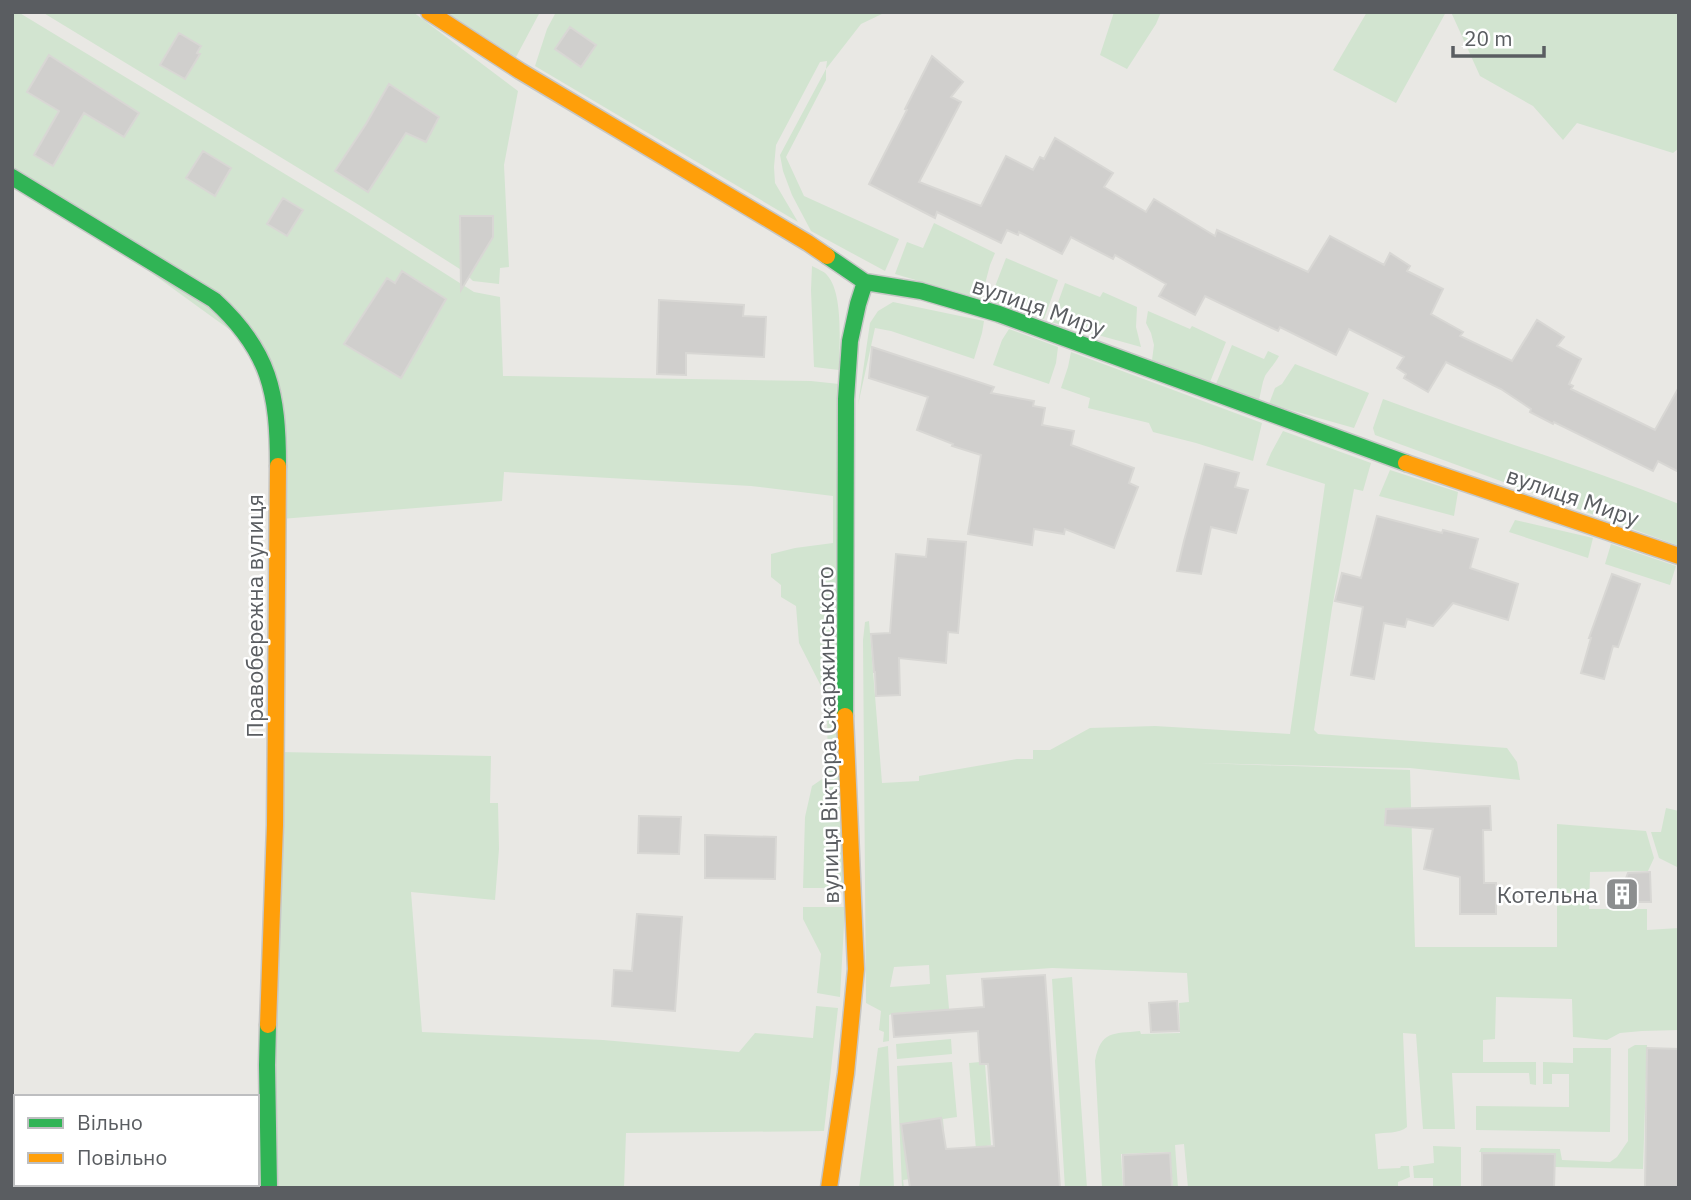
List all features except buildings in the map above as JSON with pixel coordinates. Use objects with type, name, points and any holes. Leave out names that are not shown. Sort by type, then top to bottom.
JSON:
[{"type":"street","name":"вулиця Миру","points":[[429,12],[520,71],[808,243],[865,282],[921,291],[999,314],[1384,456],[1679,556]]},
{"type":"street","name":"Правобережна вулиця","points":[[12,177],[214,300],[247,334],[269,377],[278,441],[275,825],[267,1065],[269,1188]]},
{"type":"street","name":"вулиця Віктора Скаржинського","points":[[829,1188],[846,1073],[856,969],[845,736],[846,399],[850,341],[865,282]]},
{"type":"green space","points":[[12,12],[18,12],[351,214],[474,292],[500,297],[503,376],[811,381],[839,384],[844,888],[803,888],[805,817],[812,786],[828,775],[827,708],[823,690],[799,643],[796,606],[781,597],[781,585],[771,577],[771,554],[833,543],[833,496],[751,486],[504,472],[502,501],[281,519],[266,356],[12,172]]},
{"type":"green space","points":[[42,12],[413,12],[518,91],[504,165],[509,267],[500,268],[499,284],[473,281],[463,271],[359,205]]},
{"type":"green space","points":[[446,12],[540,12],[516,57]]},
{"type":"green space","points":[[556,12],[886,12],[861,24],[826,69],[827,61],[820,62],[776,145],[775,183],[798,222],[535,66],[547,29]]},
{"type":"green space","points":[[1114,12],[1161,12],[1127,69],[1100,55]]},
{"type":"green space","points":[[1367,12],[1446,12],[1396,103],[1333,70]]},
{"type":"green space","points":[[1451,12],[1679,12],[1679,148],[1673,153],[1577,123],[1563,140],[1533,106],[1480,76]]},
{"type":"green space","points":[[826,69],[826,80],[786,157],[804,196],[899,239],[885,271],[811,231],[783,171],[780,155]]},
{"type":"green space","points":[[934,223],[995,253],[981,299],[895,274],[907,242],[923,248]]},
{"type":"green space","points":[[1006,258],[1058,280],[1044,319],[989,302]]},
{"type":"green space","points":[[812,266],[827,275],[836,294],[839,370],[814,367]]},
{"type":"green space","points":[[1065,283],[1100,297],[1103,292],[1137,307],[1136,327],[1141,347],[1051,322]]},
{"type":"green space","points":[[893,302],[984,321],[974,359],[875,328],[858,405],[870,323],[878,311]]},
{"type":"green space","points":[[1148,311],[1190,329],[1192,326],[1226,342],[1210,382],[1152,360],[1154,345],[1146,323]]},
{"type":"green space","points":[[1009,329],[1058,347],[1049,384],[993,365]]},
{"type":"green space","points":[[1232,345],[1264,359],[1268,351],[1279,356],[1265,376],[1259,400],[1216,384]]},
{"type":"green space","points":[[1071,352],[1262,423],[1253,461],[1153,432],[1149,423],[1088,408],[1090,398],[1061,388]]},
{"type":"green space","points":[[1295,364],[1369,393],[1354,428],[1269,404],[1275,388],[1282,384]]},
{"type":"green space","points":[[1383,399],[1679,504],[1679,546],[1375,435],[1373,428]]},
{"type":"green space","points":[[1283,431],[1371,463],[1363,491],[1354,489],[1332,608],[1314,730],[1318,734],[1507,748],[1517,762],[1520,780],[1410,768],[1199,763],[1410,770],[1415,947],[1557,947],[1557,824],[1646,831],[1654,858],[1648,871],[1590,872],[1589,909],[1647,909],[1647,930],[1679,928],[1679,1030],[1620,1033],[1607,1040],[1573,1037],[1572,999],[1496,997],[1495,1039],[1483,1040],[1483,1062],[1536,1062],[1536,1085],[1530,1084],[1529,1073],[1452,1073],[1455,1129],[1423,1129],[1416,1034],[1403,1033],[1407,1127],[1396,1132],[1375,1134],[1378,1169],[1409,1166],[1410,1177],[1398,1182],[1398,1188],[1188,1188],[1184,1144],[1175,1145],[1178,1188],[1173,1188],[1170,1152],[1121,1154],[1123,1188],[1102,1188],[1095,1061],[1098,1051],[1105,1039],[1115,1034],[1140,1031],[1141,1034],[1180,1033],[1179,1003],[1189,1002],[1187,973],[1052,968],[946,975],[951,1031],[945,1032],[942,1010],[892,1014],[889,1015],[889,1041],[883,1042],[884,1032],[879,1030],[881,1011],[866,1003],[865,622],[869,621],[882,783],[919,781],[919,776],[1017,759],[1033,759],[1033,750],[1050,750],[1090,728],[1155,726],[1290,734],[1325,484],[1266,465]],"holes":[[[929,965],[930,984],[890,987],[894,967]]]},
{"type":"green space","points":[[1390,470],[1458,492],[1454,516],[1379,496]]},
{"type":"green space","points":[[1515,520],[1593,538],[1588,558],[1509,532]]},
{"type":"green space","points":[[1611,544],[1676,566],[1670,585],[1605,564]]},
{"type":"green space","points":[[279,752],[491,756],[490,803],[498,803],[499,849],[495,900],[411,892],[422,1032],[603,1040],[739,1052],[755,1033],[813,1038],[816,1006],[838,1008],[824,1131],[626,1133],[624,1188],[274,1188]]},
{"type":"green space","points":[[1666,808],[1679,811],[1679,868],[1659,858],[1651,832],[1661,832]]},
{"type":"green space","points":[[803,907],[845,907],[840,997],[817,993],[821,954],[803,919]]},
{"type":"green space","points":[[1072,977],[1087,1188],[1065,1188],[1052,979]]},
{"type":"green space","points":[[951,1039],[952,1054],[897,1059],[896,1044]]},
{"type":"green space","points":[[1635,1045],[1647,1045],[1643,1169],[1555,1167],[1555,1154],[1479,1152],[1481,1148],[1560,1149],[1562,1160],[1610,1162],[1628,1141],[1628,1049]]},
{"type":"green space","points":[[888,1046],[894,1188],[859,1188],[878,1048]]},
{"type":"green space","points":[[1573,1048],[1611,1048],[1610,1132],[1476,1130],[1476,1106],[1569,1107],[1569,1074],[1552,1074],[1552,1084],[1543,1084],[1543,1062],[1573,1063]]},
{"type":"green space","points":[[952,1062],[957,1117],[943,1119],[948,1188],[945,1174],[903,1180],[902,1188],[897,1066]],"holes":[[[941,1118],[943,1133],[903,1139],[901,1124]]]},
{"type":"green space","points":[[980,1062],[980,1065],[985,1064],[991,1145],[986,1146],[986,1149],[976,1150],[969,1063]]},
{"type":"green space","points":[[1433,1146],[1461,1147],[1461,1188],[1433,1188],[1433,1178],[1414,1178],[1413,1166],[1434,1163]]},
{"type":"traffic: fast","points":[[12,177],[214,300],[233,319],[248,337],[267,375],[276,416],[278,466]]},
{"type":"traffic: fast","points":[[827,256],[865,282],[921,291],[999,314],[1406,463]]},
{"type":"traffic: fast","points":[[845,716],[846,399],[850,341],[865,282]]},
{"type":"traffic: fast","points":[[268,1025],[269,1188]]},
{"type":"traffic: slow","points":[[429,12],[520,71],[827,256]]},
{"type":"traffic: slow","points":[[1406,463],[1679,556]]},
{"type":"traffic: slow","points":[[268,1025],[275,825],[278,466]]},
{"type":"traffic: slow","points":[[829,1188],[846,1073],[856,969],[845,716]]},
{"type":"place","name":"Котельна","points":[[1622,894]]}]
